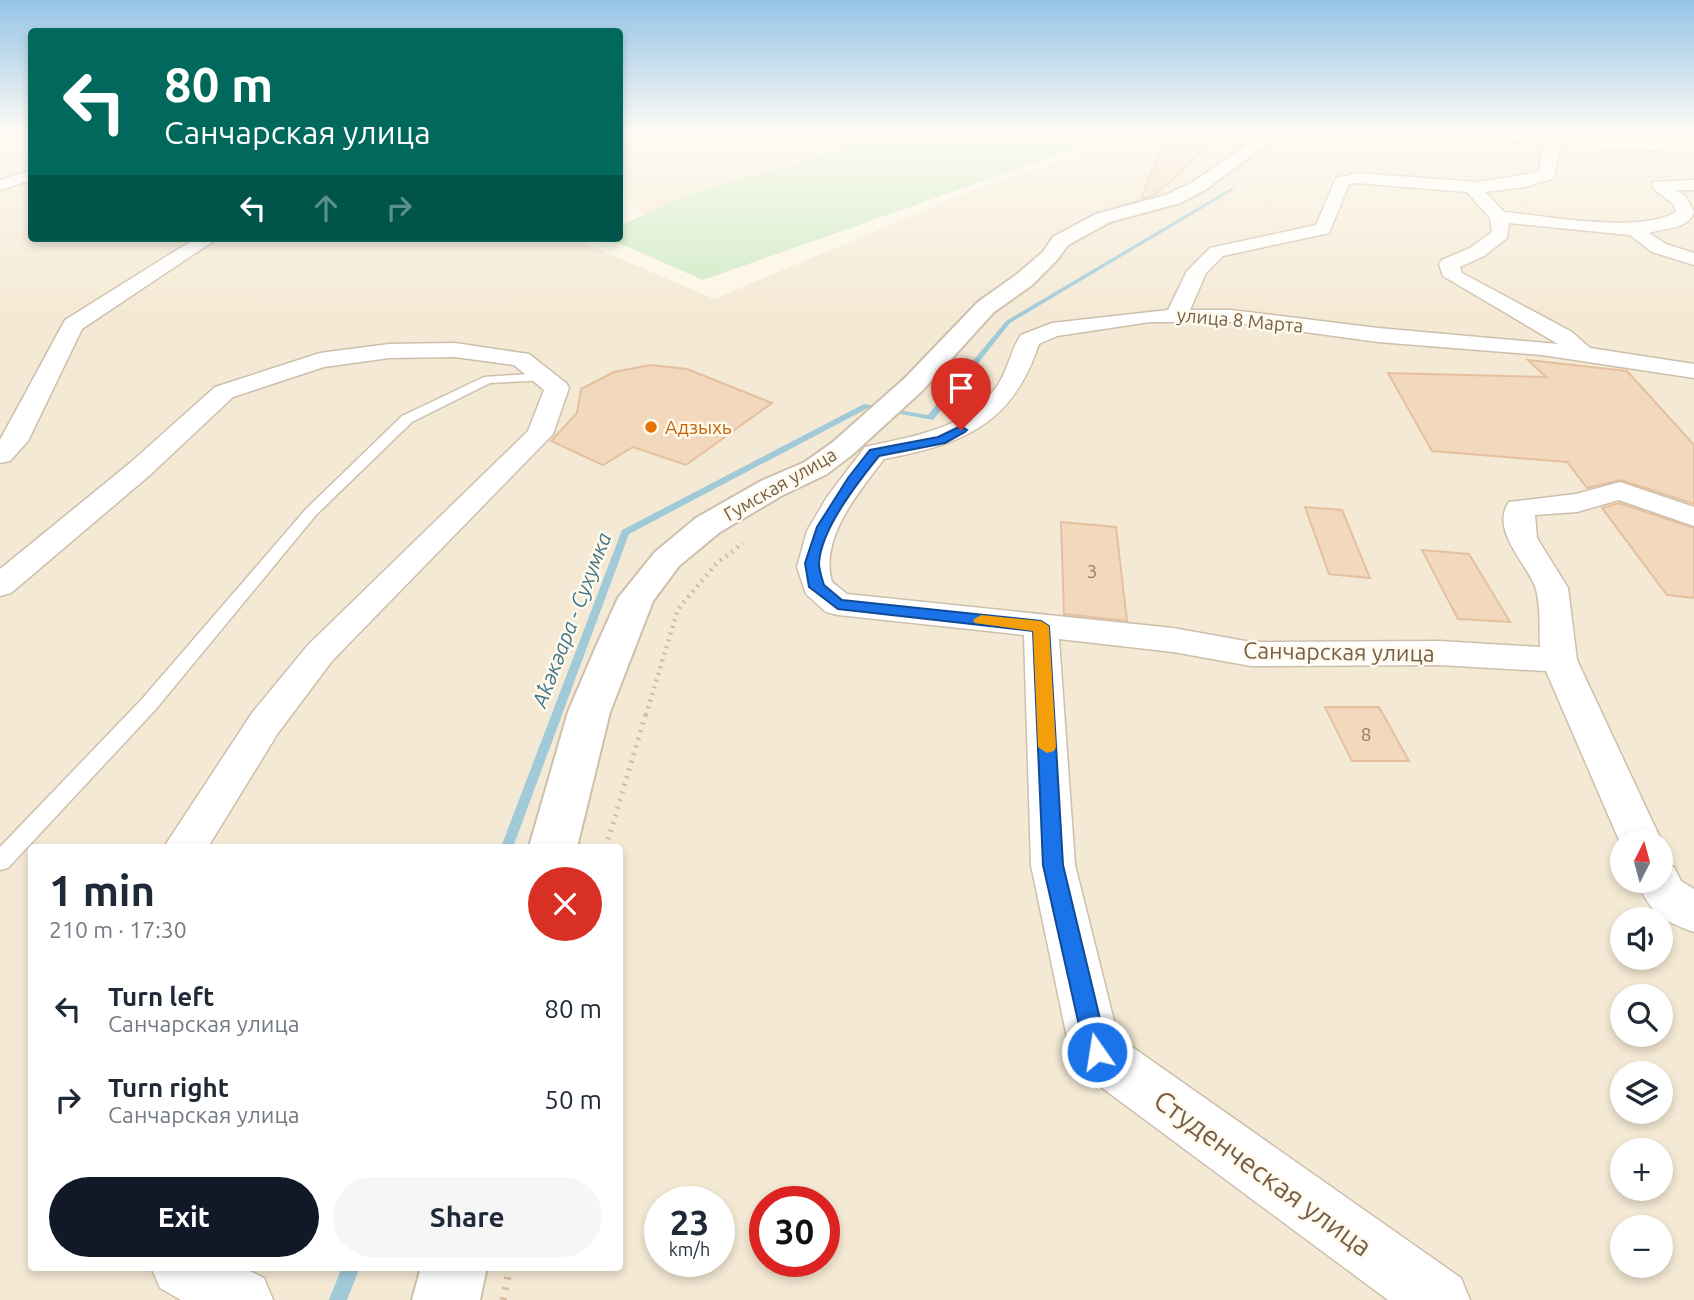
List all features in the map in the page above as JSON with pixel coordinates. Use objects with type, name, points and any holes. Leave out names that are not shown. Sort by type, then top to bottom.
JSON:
[{"type":"street","name":"Гумская улица","points":[[554,844],[589,712],[613,651],[636,598],[667,559],[708,525],[772,488],[817,468],[843,448],[914,384],[986,307],[1024,280],[1060,241],[1103,218],[1184,194]]},
{"type":"street","points":[[1177,315],[1198,267],[1209,256],[1323,229],[1337,194]]},
{"type":"street","points":[[1477,194],[1499,217],[1501,234],[1477,252],[1449,264],[1452,276],[1564,337],[1585,355]]},
{"type":"street","points":[[1499,217],[1639,230],[1671,223],[1686,214],[1681,201],[1671,194]]},
{"type":"street","points":[[1639,230],[1639,234],[1659,248],[1694,259]]},
{"type":"street","points":[[0,455],[15,441],[74,325],[106,300],[202,242]]},
{"type":"street","name":"улица 8 Марта","points":[[852,481],[875,453],[941,440],[990,411],[1010,387],[1023,363],[1029,340],[1037,334],[1177,315],[1251,318],[1378,335],[1496,343],[1694,371]]},
{"type":"street","points":[[0,586],[140,469],[225,391],[320,360],[389,351],[455,349],[521,359],[557,388],[540,434],[320,653],[265,723],[187,844]]},
{"type":"street","name":"Санчарская улица","points":[[852,481],[824,527],[812,563],[817,587],[838,604],[1173,639],[1251,653],[1439,653],[1559,660]]},
{"type":"street","points":[[1636,830],[1559,660],[1552,588],[1522,538],[1519,508],[1577,503],[1620,491],[1694,517]]},
{"type":"street","name":"Студенческая улица","points":[[1041,626],[1053,865],[1097,1052],[1439,1300]]},
{"type":"street","points":[[1664,893],[1694,912]]},
{"type":"street","points":[[189,1271],[243,1300]]},
{"type":"street","points":[[446,1300],[453,1271]]},
{"type":"lane","points":[[0,861],[149,704],[312,512],[407,419],[488,380],[544,377]]},
{"type":"path","points":[[607,844],[678,610],[716,564],[748,538]]},
{"type":"path","points":[[503,1300],[509,1271]]},
{"type":"shaded area","points":[[0,194],[28,194],[28,242],[582,242],[714,299],[964,194],[1694,194],[1694,1300],[0,1300]]},
{"type":"shaded area","points":[[623,194],[729,194],[647,218]]},
{"type":"green space","points":[[948,194],[703,280],[617,242],[623,242],[623,225],[687,195]]},
{"type":"building","points":[[1143,194],[1156,194],[1153,196],[1141,199]]},
{"type":"building","points":[[1528,360],[1627,371],[1694,445],[1694,504],[1621,480],[1587,488],[1567,462],[1432,451],[1388,373],[1546,377]]},
{"type":"building","name":"Адзыхь","points":[[650,365],[687,369],[772,403],[686,465],[633,447],[603,465],[551,441],[577,413],[581,389],[614,372]]},
{"type":"building","points":[[1619,503],[1694,528],[1694,598],[1667,595],[1602,508]]},
{"type":"building","points":[[1305,507],[1342,510],[1370,578],[1329,574]]},
{"type":"building","points":[[1061,522],[1116,527],[1127,621],[1064,614]]},
{"type":"building","points":[[1422,550],[1469,554],[1510,622],[1458,619]]},
{"type":"building","points":[[1325,707],[1379,707],[1409,761],[1352,761]]},
{"type":"waterway","name":"Аҟәкәара - Сухумка","points":[[508,844],[625,532],[867,406],[930,418],[1008,322],[1225,194]]},
{"type":"waterway","name":"Аҟәкәара - Сухумка","points":[[338,1300],[349,1271]]},
{"type":"slow traffic","points":[[981,620],[1041,626],[1047,747]]},
{"type":"place","name":"Адзыхь","points":[[651,427]]},
{"type":"route","points":[[961,430],[941,440],[875,453],[852,481],[824,527],[812,563],[817,587],[838,604],[1041,626],[1053,865],[1097,1052]]}]
